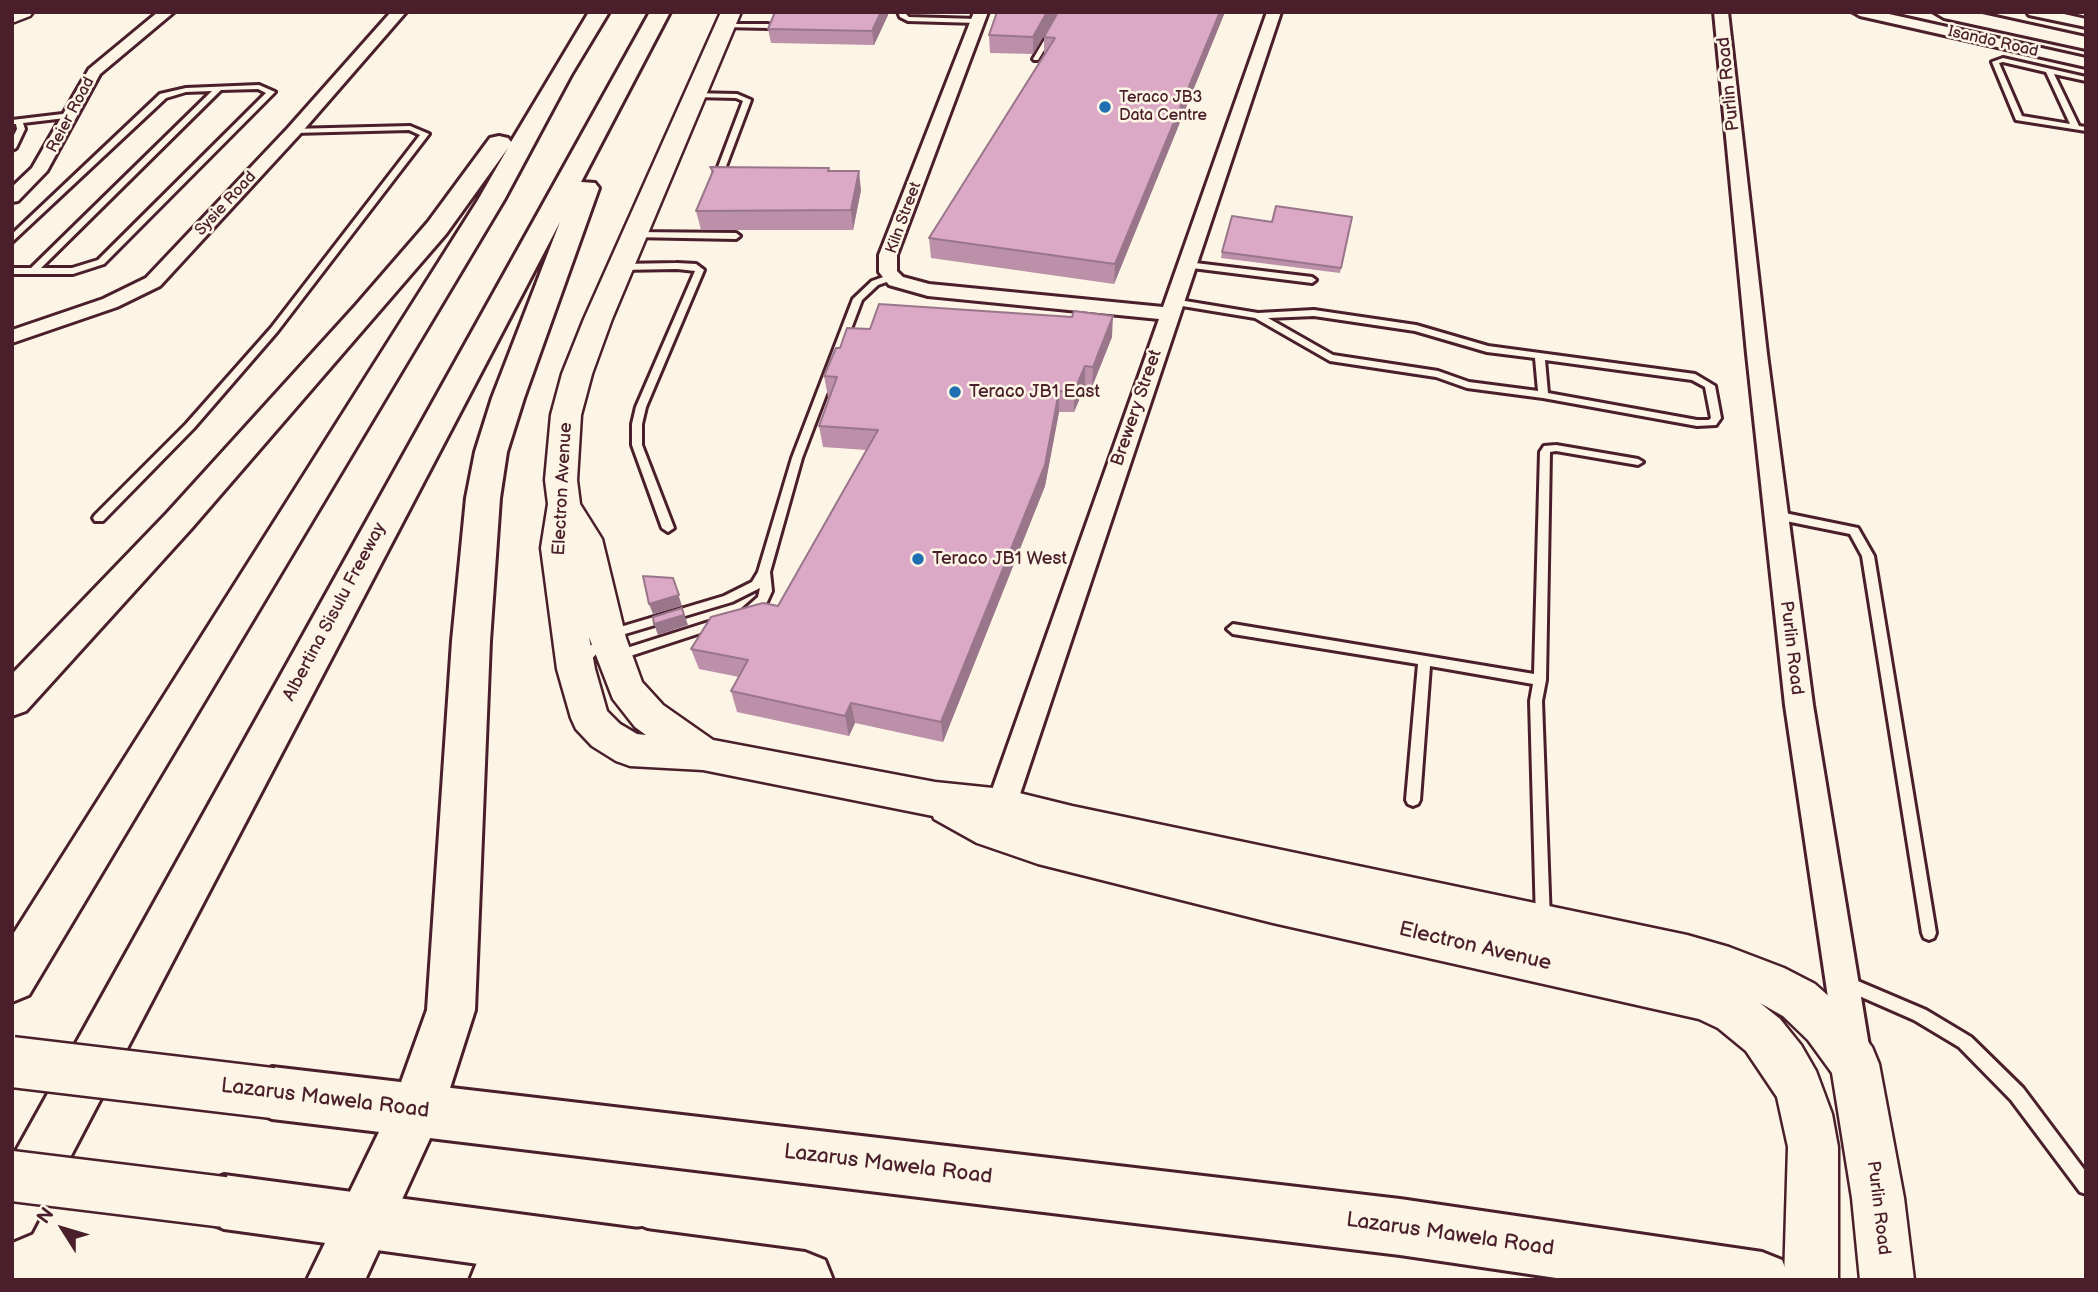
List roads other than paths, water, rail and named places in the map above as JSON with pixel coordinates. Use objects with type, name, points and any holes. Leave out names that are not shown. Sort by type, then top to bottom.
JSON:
[{"type":"main road","points":[[12,17],[23,12]]},
{"type":"main road","points":[[12,979],[491,200],[560,75],[599,12]]},
{"type":"main road","name":"Albertina Sisulu Freeway","points":[[12,1213],[660,12]]},
{"type":"main road","name":"Isando Road","points":[[1944,12],[2086,43]]},
{"type":"main road","name":"Electron Avenue","points":[[728,19],[598,318],[571,395],[562,453],[564,504],[558,548],[576,669],[590,718],[606,735],[630,750],[703,754],[935,799],[998,818],[1072,824],[1687,956],[1730,968],[1768,983],[1799,1000],[1825,1024],[1855,1063]]},
{"type":"main road","points":[[12,700],[188,511],[357,321],[437,228],[533,97],[560,75]]},
{"type":"main road","points":[[335,1280],[417,1110],[451,1010],[471,641],[482,498],[491,452],[508,398],[586,188],[602,121]]},
{"type":"main road","points":[[564,504],[585,539],[611,647],[626,689],[649,716],[703,754]]},
{"type":"main road","name":"Electron Avenue","points":[[998,818],[1038,846],[1273,902],[1702,998],[1735,1012],[1763,1035],[1784,1062],[1799,1088],[1807,1114],[1813,1161],[1811,1280]]},
{"type":"main road","name":"Lazarus Mawela Road","points":[[12,1062],[1399,1227],[1762,1280]]},
{"type":"main road","name":"Purlin Road","points":[[1855,1063],[1878,1198],[1887,1280]]},
{"type":"main road","points":[[12,1176],[805,1280]]},
{"type":"main road","points":[[498,1280],[642,1257]]},
{"type":"street","name":"Reier Road","points":[[12,197],[39,172],[94,72],[167,12]]},
{"type":"street","name":"Sysie Road","points":[[12,337],[110,303],[153,282],[294,131],[399,12]]},
{"type":"street","name":"Brewery Street","points":[[998,818],[1274,12]]},
{"type":"street","name":"Purlin Road","points":[[1721,12],[1798,705],[1855,1063]]},
{"type":"street","name":"Isando Road","points":[[1860,12],[2086,63]]},
{"type":"street","points":[[2034,12],[2086,23]]},
{"type":"street","name":"Kiln Street","points":[[979,17],[888,256],[888,272],[891,277],[905,285],[928,290],[1171,308]]},
{"type":"lane","points":[[901,12],[902,16],[908,19],[979,17]]},
{"type":"lane","points":[[1036,59],[1057,16],[1064,12]]},
{"type":"lane","points":[[728,19],[768,26]]},
{"type":"lane","points":[[2086,79],[2003,60],[1995,62],[2019,118],[2086,129]]},
{"type":"lane","points":[[2049,71],[2076,128]]},
{"type":"lane","points":[[12,239],[163,96],[186,90],[219,88],[259,87],[271,92],[101,262],[73,271],[12,271]]},
{"type":"lane","points":[[33,271],[219,88]]},
{"type":"lane","points":[[695,95],[737,96],[747,100],[722,167]]},
{"type":"lane","points":[[12,148],[21,129],[16,122],[71,115]]},
{"type":"lane","points":[[99,518],[190,426],[274,330],[425,134],[410,128],[294,131]]},
{"type":"lane","points":[[692,236],[697,224]]},
{"type":"lane","points":[[634,235],[736,236]]},
{"type":"lane","points":[[1187,265],[1312,280]]},
{"type":"lane","points":[[620,267],[677,266],[696,267],[700,270],[640,407],[637,424],[637,445],[668,528]]},
{"type":"lane","points":[[576,669],[642,624],[745,593],[756,584],[764,572],[797,458],[858,299],[875,283],[891,277]]},
{"type":"lane","points":[[1171,308],[1258,316],[1314,313],[1416,328],[1477,347],[1700,379],[1712,390],[1716,418],[1712,423],[1698,423],[1543,395],[1474,386],[1438,374],[1327,357],[1258,316]]},
{"type":"lane","points":[[1540,356],[1543,395]]},
{"type":"lane","points":[[1543,925],[1536,701],[1540,680],[1545,452],[1548,448],[1556,447],[1638,462]]},
{"type":"lane","points":[[1775,515],[1854,531],[1868,556],[1929,933]]},
{"type":"lane","points":[[611,647],[742,615],[764,599],[764,572]]},
{"type":"lane","points":[[1233,629],[1540,680]]},
{"type":"lane","points":[[1413,800],[1424,661]]},
{"type":"lane","points":[[1843,982],[1920,1015],[1965,1042],[2017,1094],[2086,1186]]},
{"type":"place","name":"Teraco JB3 Data Centre","points":[[1105,107]]},
{"type":"place","name":"Teraco JB1 East","points":[[955,392]]},
{"type":"place","name":"Teraco JB1 West","points":[[918,559]]}]
